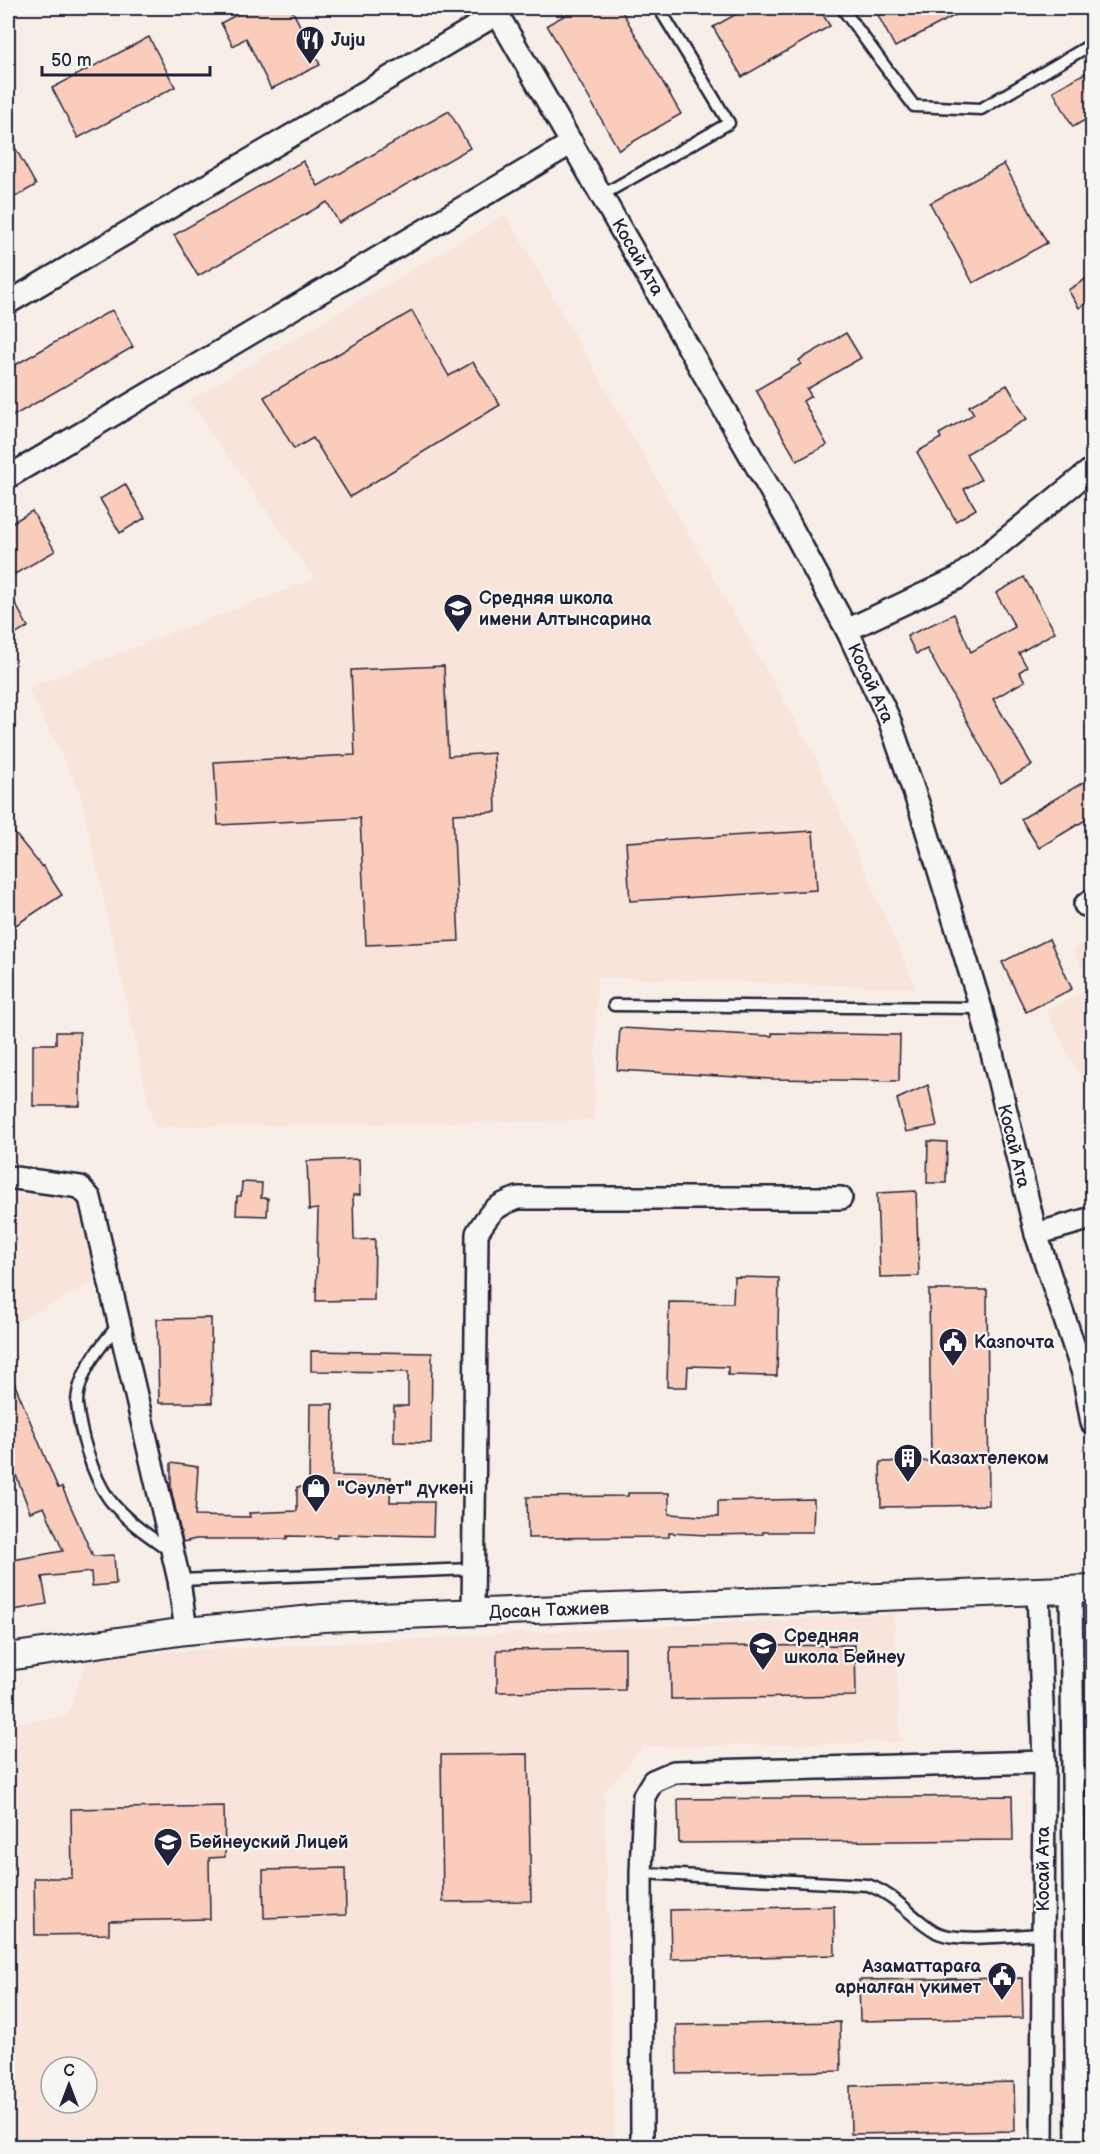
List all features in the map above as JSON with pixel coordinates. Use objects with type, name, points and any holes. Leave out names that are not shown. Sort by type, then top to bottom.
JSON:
[{"type":"street","name":"Косай Ата","points":[[496,11],[788,521],[847,630],[889,719],[921,812],[981,1008],[1036,1234],[1083,1373],[1092,1423]]},
{"type":"street","points":[[8,303],[496,11]]},
{"type":"street","points":[[8,477],[572,143]]},
{"type":"street","points":[[847,630],[958,578],[1092,468]]},
{"type":"street","points":[[8,1177],[80,1187],[90,1198],[179,1580],[186,1630]]},
{"type":"street","points":[[473,1613],[477,1233],[494,1210],[500,1204],[518,1198],[841,1198]]},
{"type":"street","points":[[1036,1234],[1092,1218]]},
{"type":"street","name":"Косай Ата","points":[[1077,2146],[1084,2084],[1082,1589]]},
{"type":"street","name":"Досан Тажиев","points":[[8,1657],[186,1630],[323,1618],[1082,1589]]},
{"type":"street","name":"Косай Ата","points":[[1038,1591],[1044,1762],[1042,2146]]},
{"type":"street","points":[[642,2146],[641,1873],[644,1796],[653,1781],[674,1772],[1044,1762]]},
{"type":"street","points":[[1042,2084],[1084,2084]]},
{"type":"lane","points":[[602,195],[729,123],[659,8]]},
{"type":"lane","points":[[842,8],[914,106],[981,109],[1092,44]]},
{"type":"lane","points":[[615,1005],[981,1008]]},
{"type":"lane","points":[[119,1324],[93,1357],[82,1379],[77,1401],[84,1439],[94,1470],[108,1498],[129,1521],[172,1552]]},
{"type":"lane","points":[[179,1580],[473,1569]]},
{"type":"lane","points":[[641,1873],[868,1885],[893,1897],[935,1931],[945,1936],[1042,1934]]},
{"type":"shaded area","name":"Средняя школа имени Алтынсарина","points":[[506,215],[812,750],[916,988],[597,977],[594,1120],[154,1127],[80,792],[28,688],[315,579],[189,401]]},
{"type":"shaded area","points":[[1092,937],[1092,986],[1073,950]]},
{"type":"shaded area","points":[[1092,987],[1092,1099],[1046,1010]]},
{"type":"shaded area","points":[[75,1195],[102,1279],[8,1326],[8,1196]]},
{"type":"shaded area","points":[[894,1614],[900,1742],[643,1747],[604,1792],[615,2146],[9,2146],[8,1724],[67,1716],[88,1656]]},
{"type":"building","points":[[249,8],[291,8],[320,65],[271,89],[246,38],[233,46],[221,23]]},
{"type":"building","points":[[578,8],[620,8],[681,114],[619,150],[547,25]]},
{"type":"building","points":[[747,8],[819,8],[830,26],[742,77],[713,27]]},
{"type":"building","points":[[874,8],[969,8],[895,47]]},
{"type":"building","points":[[149,37],[175,87],[78,138],[52,88]]},
{"type":"building","points":[[1092,69],[1092,116],[1073,127],[1053,91]]},
{"type":"building","points":[[449,111],[470,148],[339,223],[327,202],[198,276],[174,235],[303,161],[318,186]]},
{"type":"building","points":[[8,135],[36,185],[8,201]]},
{"type":"building","points":[[1004,164],[1047,243],[973,283],[930,203]]},
{"type":"building","points":[[1092,275],[1092,300],[1079,308],[1068,290]]},
{"type":"building","points":[[112,310],[133,347],[8,419],[8,369]]},
{"type":"building","points":[[412,311],[449,376],[473,362],[500,405],[350,497],[313,438],[294,449],[264,397]]},
{"type":"building","points":[[846,333],[861,358],[807,389],[811,396],[803,401],[827,445],[797,461],[756,390],[801,364],[799,360]]},
{"type":"building","points":[[1007,385],[1027,419],[966,454],[981,480],[964,489],[976,509],[956,521],[917,452],[941,438],[939,434],[974,414],[969,406]]},
{"type":"building","points":[[125,484],[145,518],[120,533],[100,499]]},
{"type":"building","points":[[32,511],[55,551],[8,578],[8,525]]},
{"type":"building","points":[[1024,577],[1055,632],[1019,653],[1027,667],[1019,672],[1025,681],[993,699],[1032,765],[1001,783],[927,649],[916,654],[907,636],[954,614],[971,652],[1015,627],[996,593]]},
{"type":"building","points":[[8,590],[28,627],[8,639]]},
{"type":"building","name":"Средняя школа имени Алтынсарина","points":[[444,666],[448,756],[494,753],[496,812],[453,814],[459,941],[366,945],[360,818],[218,825],[214,762],[355,755],[351,670]]},
{"type":"building","points":[[1092,777],[1092,816],[1039,848],[1021,819]]},
{"type":"building","points":[[8,825],[43,866],[62,895],[8,930]]},
{"type":"building","points":[[813,831],[817,890],[630,901],[626,842]]},
{"type":"building","points":[[1049,939],[1072,989],[1026,1012],[1002,962]]},
{"type":"building","points":[[620,1028],[772,1036],[772,1033],[900,1035],[899,1081],[771,1079],[617,1070]]},
{"type":"building","points":[[56,1032],[80,1032],[80,1106],[33,1106],[33,1044],[56,1044]]},
{"type":"building","points":[[928,1085],[937,1126],[906,1132],[897,1099]]},
{"type":"building","points":[[928,1141],[947,1142],[946,1183],[927,1183]]},
{"type":"building","points":[[359,1159],[360,1195],[353,1195],[354,1240],[375,1239],[374,1300],[316,1301],[318,1209],[309,1210],[307,1161]]},
{"type":"building","points":[[242,1182],[262,1183],[261,1198],[268,1198],[267,1216],[236,1215],[237,1196],[241,1196]]},
{"type":"building","points":[[916,1191],[919,1276],[880,1277],[877,1193]]},
{"type":"building","points":[[734,1277],[779,1278],[777,1376],[728,1375],[728,1367],[688,1366],[687,1387],[667,1387],[669,1302],[733,1303]]},
{"type":"building","points":[[929,1290],[987,1290],[989,1505],[881,1507],[880,1462],[931,1461]]},
{"type":"building","points":[[211,1318],[212,1403],[159,1403],[157,1319]]},
{"type":"building","points":[[311,1351],[432,1353],[431,1443],[394,1442],[394,1406],[408,1406],[408,1372],[311,1371]]},
{"type":"building","points":[[8,1368],[58,1488],[62,1487],[93,1556],[114,1555],[116,1584],[92,1586],[91,1572],[42,1577],[47,1604],[8,1611],[8,1561],[63,1551],[44,1507],[30,1512],[8,1454]]},
{"type":"building","points":[[310,1404],[333,1404],[332,1476],[391,1477],[390,1502],[434,1502],[433,1536],[337,1534],[337,1537],[287,1536],[287,1539],[196,1539],[183,1542],[171,1489],[171,1463],[198,1467],[195,1516],[250,1517],[249,1513],[297,1511],[297,1487],[309,1487]]},
{"type":"building","points":[[628,1493],[669,1493],[669,1514],[718,1517],[718,1501],[814,1499],[813,1532],[707,1535],[669,1533],[669,1537],[528,1538],[527,1497],[628,1496]]},
{"type":"building","name":"Средняя школа Бейнеу","points":[[855,1645],[856,1696],[671,1699],[670,1647]]},
{"type":"building","points":[[625,1648],[625,1690],[497,1692],[497,1650]]},
{"type":"building","points":[[528,1754],[531,1901],[443,1902],[441,1755]]},
{"type":"building","points":[[1012,1796],[1013,1840],[679,1843],[678,1799]]},
{"type":"building","name":"Бейнеуский Лицей","points":[[224,1806],[225,1857],[209,1858],[210,1919],[109,1921],[109,1934],[35,1935],[34,1878],[72,1878],[71,1809]]},
{"type":"building","points":[[345,1868],[346,1915],[264,1918],[263,1870]]},
{"type":"building","points":[[834,1906],[835,1955],[671,1959],[670,1910]]},
{"type":"building","points":[[1022,1978],[1023,2018],[860,2021],[859,1980]]},
{"type":"building","points":[[840,2022],[841,2071],[677,2074],[676,2025]]},
{"type":"building","points":[[1014,2082],[1015,2131],[851,2134],[850,2086]]},
{"type":"place","name":"Juju","points":[[310,66]]},
{"type":"place","name":"Средняя школа имени Алтынсарина","points":[[458,634]]},
{"type":"place","name":"Казпочта","points":[[953,1368]]},
{"type":"place","name":"Казахтелеком","points":[[908,1484]]},
{"type":"place","name":"\"Сәулет\" дүкені","points":[[316,1514]]},
{"type":"place","name":"Средняя школа Бейнеу","points":[[763,1672]]},
{"type":"place","name":"Бейнеуский Лицей","points":[[168,1868]]},
{"type":"place","name":"Азаматтараға арналған үкимет","points":[[1002,2002]]}]
